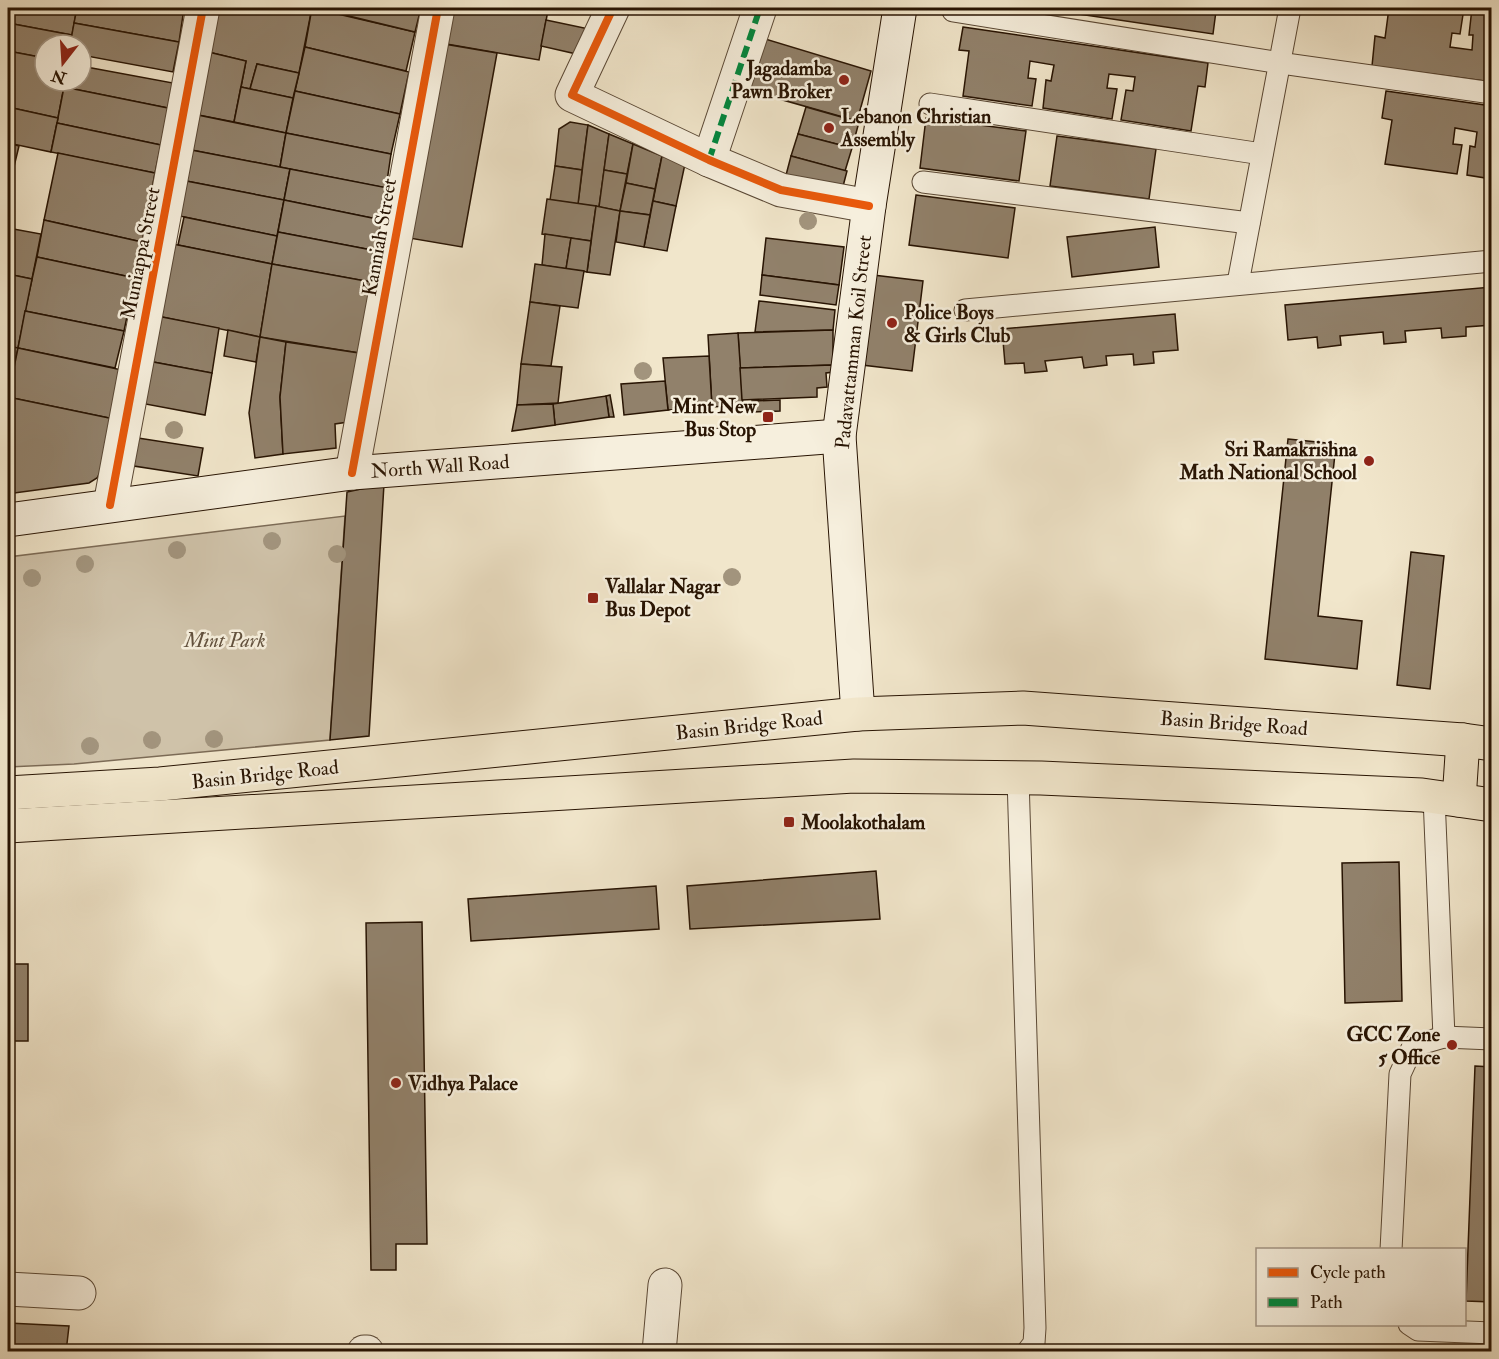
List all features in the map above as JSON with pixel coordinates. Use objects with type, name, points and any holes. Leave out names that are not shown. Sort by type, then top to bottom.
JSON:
[{"type":"main road","name":"Basin Bridge Road","points":[[8,793],[160,784],[858,714],[1023,708],[1477,742]]},
{"type":"main road","points":[[1447,798],[1477,742]]},
{"type":"main road","name":"Basin Bridge Road","points":[[8,826],[854,776],[1018,777],[1447,798],[1491,805]]},
{"type":"street","name":"Muniappa Street","points":[[110,506],[203,8]]},
{"type":"street","name":"Kanniah Street","points":[[352,473],[438,8]]},
{"type":"street","points":[[613,8],[572,95],[709,160],[781,189],[869,206]]},
{"type":"street","points":[[709,160],[760,8]]},
{"type":"street","name":"Padavattamman Koil Street","points":[[858,714],[839,436],[869,206],[900,8]]},
{"type":"street","name":"North Wall Road","points":[[8,520],[352,473],[839,436]]},
{"type":"street","points":[[659,1352],[665,1285]]},
{"type":"street","points":[[8,1290],[79,1293]]},
{"type":"lane","points":[[1238,283],[1290,8]]},
{"type":"lane","points":[[953,11],[1280,63],[1491,93]]},
{"type":"lane","points":[[930,104],[1262,154]]},
{"type":"lane","points":[[923,182],[1249,224]]},
{"type":"lane","points":[[965,310],[1491,261]]},
{"type":"lane","points":[[1018,777],[1035,1328],[1034,1343],[1026,1352]]},
{"type":"lane","points":[[1444,1037],[1447,798]]},
{"type":"lane","points":[[1391,1248],[1400,1074],[1413,1046],[1444,1037],[1491,1039]]},
{"type":"lane","points":[[1412,1326],[1418,1330],[1491,1333]]},
{"type":"green space","name":"Mint Park","points":[[345,516],[330,740],[74,764],[8,767],[8,557]]},
{"type":"building","points":[[8,8],[77,8],[72,33],[8,23]]},
{"type":"building","points":[[77,8],[184,8],[179,42],[74,23]]},
{"type":"building","points":[[208,8],[312,8],[299,73],[257,64],[250,89],[241,87],[246,61],[200,50]]},
{"type":"building","points":[[312,8],[415,32],[406,71],[305,47]]},
{"type":"building","points":[[316,8],[421,8],[415,32]]},
{"type":"building","points":[[441,8],[548,10],[539,60],[435,42]]},
{"type":"building","points":[[1038,8],[1210,8],[1216,11],[1213,34]]},
{"type":"building","points":[[1389,8],[1464,8],[1460,34],[1452,33],[1450,47],[1472,50],[1473,35],[1469,35],[1472,8],[1492,8],[1492,82],[1372,66],[1375,36],[1385,38]]},
{"type":"building","points":[[546,20],[589,29],[581,55],[541,46]]},
{"type":"building","points":[[8,23],[61,33],[33,33],[33,56],[8,51]]},
{"type":"building","points":[[74,23],[179,42],[173,72],[93,57],[93,33],[72,33]]},
{"type":"building","points":[[963,27],[1208,63],[1205,87],[1198,86],[1191,131],[1121,120],[1126,90],[1133,91],[1135,77],[1109,74],[1107,88],[1117,89],[1112,119],[1043,108],[1046,80],[1051,81],[1054,65],[1030,61],[1028,78],[1036,79],[1032,106],[963,96],[969,51],[959,50]]},
{"type":"building","points":[[759,37],[871,71],[857,121],[744,89]]},
{"type":"building","points":[[444,44],[497,53],[462,247],[409,238]]},
{"type":"building","points":[[305,47],[409,72],[400,114],[295,91]]},
{"type":"building","points":[[200,50],[246,61],[234,122],[188,113]]},
{"type":"building","points":[[8,51],[33,56],[33,93],[63,93],[58,118],[8,107]]},
{"type":"building","points":[[257,64],[299,73],[293,98],[250,89]]},
{"type":"building","points":[[93,68],[173,83],[168,108],[93,93]]},
{"type":"building","points":[[241,87],[293,98],[286,133],[234,122]]},
{"type":"building","points":[[295,91],[400,114],[391,154],[286,133]]},
{"type":"building","points":[[1386,91],[1492,106],[1492,179],[1467,175],[1470,146],[1475,147],[1477,132],[1455,128],[1453,144],[1462,145],[1457,174],[1385,164],[1392,120],[1382,118]]},
{"type":"building","points":[[63,93],[93,93],[168,108],[161,145],[57,123]]},
{"type":"building","points":[[8,107],[58,118],[51,152],[8,143]]},
{"type":"building","name":"Lebanon Christian Assembly","points":[[806,107],[859,122],[852,148],[798,134]]},
{"type":"building","points":[[188,113],[286,133],[280,167],[181,148]]},
{"type":"building","points":[[926,118],[1026,131],[1019,181],[920,168]]},
{"type":"building","points":[[570,122],[588,125],[582,170],[555,166],[559,129]]},
{"type":"building","points":[[57,123],[161,145],[155,173],[51,152]]},
{"type":"building","points":[[588,125],[609,134],[599,207],[578,204]]},
{"type":"building","points":[[286,133],[391,154],[386,188],[280,167]]},
{"type":"building","points":[[609,134],[633,144],[627,174],[604,170]]},
{"type":"building","points":[[798,134],[852,148],[845,171],[791,156]]},
{"type":"building","points":[[1057,136],[1156,149],[1149,199],[1050,186]]},
{"type":"building","points":[[8,143],[19,146],[11,179],[8,179]]},
{"type":"building","points":[[633,144],[662,156],[655,189],[626,183]]},
{"type":"building","points":[[181,148],[290,169],[284,200],[176,179]]},
{"type":"building","points":[[58,153],[155,173],[142,242],[44,220]]},
{"type":"building","points":[[662,156],[685,164],[676,206],[653,201]]},
{"type":"building","points":[[791,156],[847,171],[841,194],[785,179]]},
{"type":"building","points":[[555,166],[582,170],[578,204],[550,200]]},
{"type":"building","points":[[290,169],[388,188],[382,220],[284,200]]},
{"type":"building","points":[[604,170],[627,174],[620,211],[599,207]]},
{"type":"building","points":[[176,179],[284,200],[277,236],[170,214]]},
{"type":"building","points":[[626,183],[655,189],[650,215],[620,211]]},
{"type":"building","points":[[916,195],[1015,208],[1008,258],[909,245]]},
{"type":"building","points":[[547,199],[596,206],[591,241],[542,234]]},
{"type":"building","points":[[284,200],[382,220],[377,251],[278,232]]},
{"type":"building","points":[[653,201],[676,206],[667,251],[644,247]]},
{"type":"building","points":[[596,206],[620,211],[610,275],[587,272]]},
{"type":"building","points":[[620,211],[650,215],[644,247],[616,242]]},
{"type":"building","points":[[184,217],[277,236],[272,264],[178,245]]},
{"type":"building","points":[[44,220],[142,242],[135,278],[37,257]]},
{"type":"building","points":[[1155,227],[1159,267],[1072,277],[1067,237]]},
{"type":"building","points":[[8,228],[41,234],[32,279],[8,274]]},
{"type":"building","points":[[278,232],[377,251],[371,282],[272,264]]},
{"type":"building","points":[[545,234],[571,238],[566,269],[542,265]]},
{"type":"building","points":[[571,238],[591,241],[587,272],[566,269]]},
{"type":"building","points":[[766,238],[844,247],[839,285],[762,275]]},
{"type":"building","points":[[168,243],[272,264],[260,337],[157,316]]},
{"type":"building","points":[[37,257],[135,278],[124,331],[25,311]]},
{"type":"building","points":[[272,264],[371,282],[359,353],[260,337]]},
{"type":"building","points":[[535,264],[584,271],[578,308],[530,302]]},
{"type":"building","points":[[8,274],[32,279],[18,348],[8,346]]},
{"type":"building","points":[[762,275],[839,285],[836,305],[760,295]]},
{"type":"building","name":"Police Boys & Girls Club","points":[[873,275],[923,281],[912,371],[862,365]]},
{"type":"building","points":[[1492,287],[1492,325],[1466,327],[1466,336],[1442,338],[1441,328],[1405,331],[1406,342],[1384,344],[1383,332],[1340,336],[1341,345],[1318,348],[1317,337],[1288,340],[1285,305]]},
{"type":"building","points":[[759,301],[835,310],[833,330],[755,332]]},
{"type":"building","points":[[530,302],[560,306],[551,366],[521,364]]},
{"type":"building","points":[[25,311],[124,331],[115,368],[18,348]]},
{"type":"building","points":[[1175,314],[1178,350],[1153,352],[1154,363],[1134,365],[1133,354],[1106,356],[1107,365],[1084,368],[1082,357],[1045,361],[1047,371],[1025,373],[1024,363],[1005,364],[1002,329]]},
{"type":"building","points":[[157,316],[219,328],[212,373],[148,361]]},
{"type":"building","points":[[228,330],[260,337],[256,362],[224,356]]},
{"type":"building","points":[[833,330],[833,365],[740,368],[738,333]]},
{"type":"building","points":[[738,333],[743,405],[712,407],[708,335]]},
{"type":"building","points":[[260,337],[286,342],[280,397],[283,454],[255,458],[249,413]]},
{"type":"building","points":[[286,342],[359,353],[348,422],[335,424],[336,448],[283,454],[280,397]]},
{"type":"building","points":[[8,346],[18,348],[14,368],[8,367]]},
{"type":"building","points":[[18,348],[122,370],[114,419],[8,397]]},
{"type":"building","points":[[709,356],[712,407],[668,410],[663,358]]},
{"type":"building","points":[[148,361],[212,373],[205,415],[140,403]]},
{"type":"building","points":[[521,364],[562,367],[558,403],[517,405]]},
{"type":"building","points":[[833,365],[834,372],[826,373],[827,387],[817,388],[817,397],[742,400],[740,368]]},
{"type":"building","points":[[8,367],[14,368],[8,399]]},
{"type":"building","points":[[665,381],[668,410],[624,415],[621,384]]},
{"type":"building","points":[[610,395],[614,417],[609,417],[606,396]]},
{"type":"building","points":[[606,396],[609,417],[555,425],[553,404]]},
{"type":"building","points":[[8,397],[114,419],[102,469],[97,478],[89,483],[8,492]]},
{"type":"building","points":[[780,400],[780,411],[753,412],[752,401]]},
{"type":"building","points":[[553,404],[555,425],[512,431],[517,405]]},
{"type":"building","points":[[138,438],[203,448],[198,476],[134,466]]},
{"type":"building","points":[[1288,439],[1336,444],[1318,616],[1362,621],[1357,669],[1265,659]]},
{"type":"building","points":[[384,484],[369,736],[330,740],[347,492]]},
{"type":"building","points":[[1411,552],[1444,556],[1430,689],[1397,685]]},
{"type":"building","points":[[1399,862],[1402,1001],[1345,1003],[1342,863]]},
{"type":"building","points":[[876,871],[880,919],[690,929],[687,886]]},
{"type":"building","points":[[656,886],[659,929],[471,941],[468,899]]},
{"type":"building","name":"Vidhya Palace","points":[[422,922],[427,1244],[396,1244],[396,1270],[371,1270],[366,923]]},
{"type":"building","points":[[8,964],[28,964],[28,1041],[8,1041]]},
{"type":"building","points":[[1475,1066],[1492,1067],[1492,1302],[1466,1301]]},
{"type":"building","points":[[8,1323],[69,1326],[66,1352],[8,1352]]},
{"type":"marked path","points":[[709,160],[760,8]]},
{"type":"cycle path","points":[[110,505],[203,8]]},
{"type":"cycle path","points":[[352,473],[438,8]]},
{"type":"cycle path","points":[[613,8],[572,95],[709,160],[781,190],[869,206]]},
{"type":"place","name":"Jagadamba Pawn Broker","points":[[844,80]]},
{"type":"place","name":"Lebanon Christian Assembly","points":[[829,128]]},
{"type":"place","name":"Police Boys & Girls Club","points":[[892,323]]},
{"type":"place","name":"Mint New Bus Stop","points":[[768,417]]},
{"type":"place","name":"Sri Ramakrishna Math National School","points":[[1369,461]]},
{"type":"place","name":"Vallalar Nagar Bus Depot","points":[[593,598]]},
{"type":"place","name":"Moolakothalam","points":[[789,822]]},
{"type":"place","name":"GCC Zone 5 Office","points":[[1452,1045]]},
{"type":"place","name":"Vidhya Palace","points":[[396,1083]]}]
